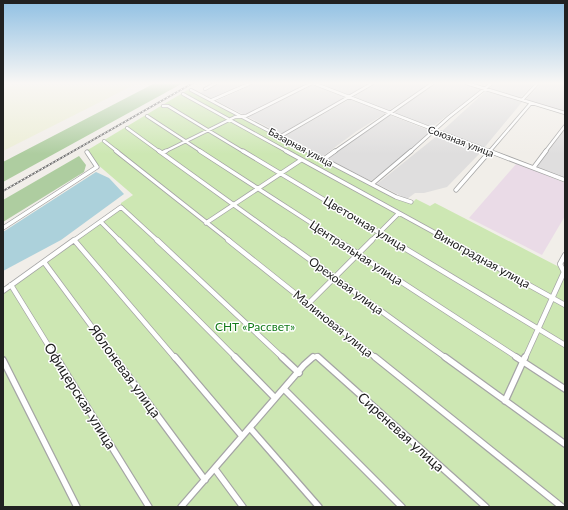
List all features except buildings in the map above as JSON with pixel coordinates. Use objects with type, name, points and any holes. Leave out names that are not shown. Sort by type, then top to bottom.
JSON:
[{"type":"street","name":"Цветочная улица","points":[[169,107],[565,345]]},
{"type":"street","name":"Виноградная улица","points":[[206,107],[565,305]]},
{"type":"street","name":"Базарная улица","points":[[225,107],[396,197],[411,202]]},
{"type":"street","points":[[162,153],[229,120],[241,115],[246,116],[264,107]]},
{"type":"street","points":[[281,136],[331,107]]},
{"type":"street","name":"Союзная улица","points":[[374,107],[565,180]]},
{"type":"street","points":[[324,159],[360,132],[398,107]]},
{"type":"street","points":[[372,184],[462,107]]},
{"type":"street","points":[[456,190],[528,107]]},
{"type":"street","points":[[544,107],[565,113]]},
{"type":"street","name":"Центральная улица","points":[[147,116],[565,389]]},
{"type":"street","points":[[534,167],[565,126]]},
{"type":"street","name":"Ореховая улица","points":[[127,128],[565,444]]},
{"type":"street","name":"Малиновая улица","points":[[104,141],[562,507]]},
{"type":"street","points":[[3,228],[97,167],[87,152]]},
{"type":"street","points":[[206,223],[301,160]]},
{"type":"street","points":[[3,291],[121,207],[298,373],[181,507]]},
{"type":"street","points":[[308,304],[399,213]]},
{"type":"street","points":[[101,222],[275,398]]},
{"type":"street","points":[[75,241],[242,436]]},
{"type":"street","points":[[505,401],[522,361],[565,272],[560,264],[565,255]]},
{"type":"street","name":"Яблоневая улица","points":[[44,262],[205,480]]},
{"type":"street","name":"Офицерская улица","points":[[11,285],[149,507]]},
{"type":"street","name":"Сиреневая улица","points":[[298,373],[311,359],[317,356],[486,507]]},
{"type":"street","points":[[3,360],[77,507]]},
{"type":"street","points":[[284,389],[402,507]]},
{"type":"street","points":[[250,428],[319,507]]},
{"type":"street","points":[[215,469],[243,507]]},
{"type":"shaded area","points":[[228,107],[261,107],[245,115]]},
{"type":"shaded area","points":[[268,107],[329,107],[281,134],[248,117]]},
{"type":"shaded area","points":[[336,107],[370,107],[386,113],[357,131],[323,156],[285,136]]},
{"type":"shaded area","points":[[378,107],[394,107],[388,111]]},
{"type":"shaded area","points":[[402,107],[459,107],[432,127],[393,113]]},
{"type":"shaded area","points":[[469,107],[518,107],[484,148],[441,132]]},
{"type":"shaded area","points":[[548,107],[565,107],[565,112]]},
{"type":"shaded area","points":[[390,115],[433,132],[371,181],[328,159],[362,133]]},
{"type":"shaded area","points":[[565,129],[565,180],[536,167]]},
{"type":"shaded area","points":[[438,135],[482,151],[447,187],[424,193],[415,193],[407,199],[377,184]]},
{"type":"shaded area","points":[[517,163],[565,183],[565,216],[542,255],[469,218]]},
{"type":"green space","points":[[3,107],[91,107],[3,151]]},
{"type":"green space","points":[[109,107],[140,107],[3,182],[3,162]]},
{"type":"green space","name":"СНТ «Рассвет»","points":[[159,107],[223,107],[372,184],[412,203],[416,199],[430,206],[435,203],[565,270],[565,507],[3,507],[3,291],[121,207],[121,203],[133,195],[90,158],[86,151]]},
{"type":"green space","points":[[79,156],[86,165],[84,172],[3,222],[3,200]]},
{"type":"water","points":[[96,172],[109,178],[124,194],[61,240],[3,271],[3,232]]},
{"type":"railway","points":[[3,191],[151,107]]}]
